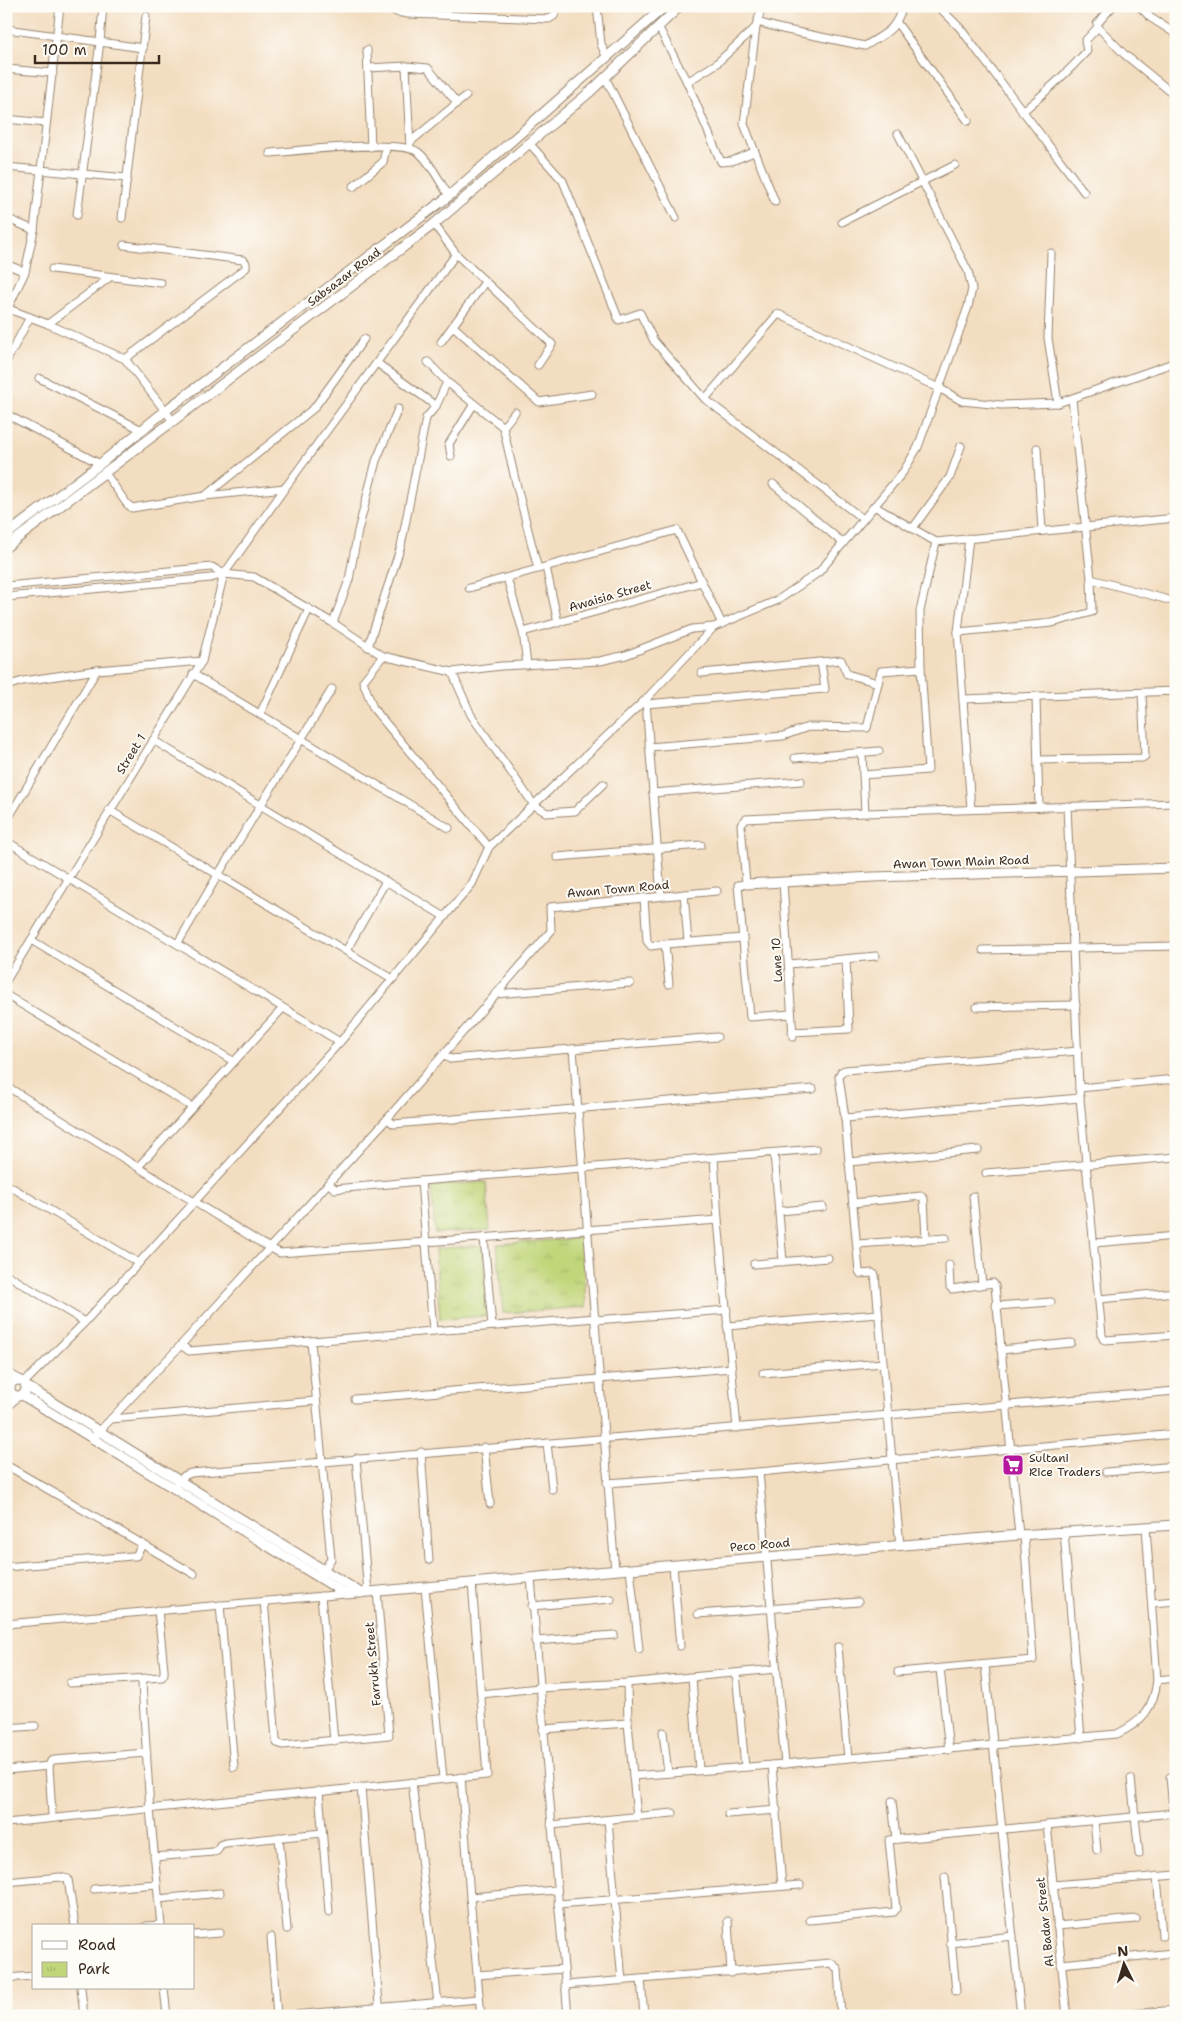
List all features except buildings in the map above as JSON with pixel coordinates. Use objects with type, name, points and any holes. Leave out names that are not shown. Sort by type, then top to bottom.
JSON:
[{"type":"street","points":[[60,6],[34,230],[25,272],[7,308],[48,324],[125,359],[173,421]]},
{"type":"street","points":[[77,215],[103,6]]},
{"type":"street","points":[[392,6],[396,12],[408,14],[548,19],[554,16],[557,6]]},
{"type":"street","points":[[597,6],[601,44],[607,58]]},
{"type":"street","points":[[6,535],[449,196],[665,6]]},
{"type":"street","name":"Sabsazar Road","points":[[6,546],[434,224],[605,77],[659,28],[680,6]]},
{"type":"street","points":[[762,6],[757,24],[744,124],[775,202]]},
{"type":"street","points":[[757,24],[865,46],[897,24],[902,6]]},
{"type":"street","points":[[938,6],[960,28],[1084,192]]},
{"type":"street","points":[[1022,112],[1050,88],[1081,57],[1086,51],[1086,40],[1113,6]]},
{"type":"street","points":[[1139,6],[1151,18],[1176,34]]},
{"type":"street","points":[[122,218],[146,16]]},
{"type":"street","points":[[687,82],[716,64],[757,24]]},
{"type":"street","points":[[897,24],[968,121]]},
{"type":"street","points":[[1098,27],[1124,54],[1176,96]]},
{"type":"street","points":[[659,28],[687,82],[721,162],[732,161],[754,152]]},
{"type":"street","points":[[6,29],[143,48]]},
{"type":"street","points":[[367,50],[371,147]]},
{"type":"street","points":[[406,66],[410,145],[422,156],[449,196]]},
{"type":"street","points":[[368,68],[406,66],[428,68],[457,103]]},
{"type":"street","points":[[6,69],[53,73]]},
{"type":"street","points":[[605,77],[676,218]]},
{"type":"street","points":[[270,153],[349,146],[386,148],[410,145],[466,96]]},
{"type":"street","points":[[6,118],[46,123]]},
{"type":"street","points":[[6,597],[211,578],[224,574],[254,577],[332,623],[383,656],[452,672],[527,664],[600,661],[626,655],[692,629],[714,627],[778,600],[819,572],[903,472],[918,447],[968,307],[972,289],[968,271],[898,134]]},
{"type":"street","points":[[529,144],[563,182],[620,320],[640,313],[654,341],[705,399],[863,519]]},
{"type":"street","points":[[352,186],[383,162],[386,148]]},
{"type":"street","points":[[842,222],[955,164]]},
{"type":"street","points":[[6,167],[127,178]]},
{"type":"street","points":[[6,218],[34,230]]},
{"type":"street","points":[[434,224],[456,254],[552,344],[538,365]]},
{"type":"street","points":[[124,245],[243,260],[246,263],[246,268],[125,359]]},
{"type":"street","points":[[1051,253],[1048,338],[1058,403]]},
{"type":"street","name":"Street 1","points":[[6,981],[202,661],[224,574],[284,488],[456,254]]},
{"type":"street","points":[[6,264],[25,272]]},
{"type":"street","points":[[52,269],[161,283]]},
{"type":"street","points":[[48,324],[110,277]]},
{"type":"street","points":[[441,342],[484,282]]},
{"type":"street","points":[[705,399],[778,314],[939,388],[962,401],[1001,405],[1058,403],[1176,362]]},
{"type":"street","points":[[6,362],[30,318]]},
{"type":"street","points":[[453,326],[538,402],[592,394]]},
{"type":"street","points":[[205,496],[314,408],[364,339]]},
{"type":"street","points":[[428,362],[447,382],[503,427],[515,479],[558,623]]},
{"type":"street","points":[[377,363],[436,406]]},
{"type":"street","points":[[39,378],[142,430]]},
{"type":"street","points":[[206,381],[214,391]]},
{"type":"street","points":[[368,647],[401,546],[426,418],[436,406],[447,382]]},
{"type":"street","points":[[958,632],[1052,623],[1089,614],[1093,609],[1072,399]]},
{"type":"street","points":[[451,456],[449,444],[474,404]]},
{"type":"street","points":[[332,623],[349,580],[358,531],[376,461],[398,409]]},
{"type":"street","points":[[503,427],[515,412]]},
{"type":"street","points":[[6,414],[100,464]]},
{"type":"street","points":[[913,528],[950,477],[961,446]]},
{"type":"street","points":[[1037,448],[1042,531]]},
{"type":"street","points":[[105,473],[127,504],[132,508],[205,496],[284,488]]},
{"type":"street","points":[[773,484],[843,543]]},
{"type":"street","points":[[874,506],[936,542],[1176,518]]},
{"type":"street","points":[[469,588],[677,530],[722,624]]},
{"type":"street","points":[[969,538],[958,632],[970,809]]},
{"type":"street","points":[[863,775],[928,770],[921,668],[920,611],[936,542]]},
{"type":"street","points":[[6,586],[212,567],[224,574]]},
{"type":"street","points":[[507,578],[523,632],[527,664]]},
{"type":"street","points":[[1091,579],[1176,602]]},
{"type":"street","name":"Awaisia Street","points":[[523,632],[702,582]]},
{"type":"street","points":[[260,714],[309,609]]},
{"type":"street","points":[[23,1383],[85,1322],[340,1042],[472,884],[490,847],[646,701],[714,627]]},
{"type":"street","points":[[383,656],[363,681],[373,708],[490,847]]},
{"type":"street","points":[[702,673],[841,660],[847,674],[878,683]]},
{"type":"street","points":[[6,686],[23,681],[97,670],[202,661]]},
{"type":"street","points":[[646,701],[825,688],[821,662]]},
{"type":"street","points":[[649,747],[783,736],[808,727],[866,728],[881,670],[921,668]]},
{"type":"street","points":[[6,822],[97,670]]},
{"type":"street","points":[[452,672],[471,715],[534,804],[547,814],[575,811],[603,784]]},
{"type":"street","points":[[193,674],[449,828]]},
{"type":"street","points":[[178,944],[218,874],[332,690]]},
{"type":"street","points":[[963,699],[1176,691]]},
{"type":"street","points":[[1038,760],[1142,758],[1145,756],[1142,692]]},
{"type":"street","points":[[1036,697],[1039,807]]},
{"type":"street","points":[[646,701],[661,896]]},
{"type":"street","points":[[153,740],[445,917]]},
{"type":"street","points":[[795,758],[879,751]]},
{"type":"street","points":[[862,753],[866,813]]},
{"type":"street","points":[[653,793],[800,781]]},
{"type":"street","points":[[791,1014],[750,1017],[738,885],[746,884],[742,821],[746,819],[866,813],[1176,803]]},
{"type":"street","points":[[1067,806],[1080,1098],[1103,1339],[1176,1335]]},
{"type":"street","points":[[109,810],[393,979]]},
{"type":"street","points":[[6,841],[340,1042]]},
{"type":"street","points":[[557,857],[701,845]]},
{"type":"street","name":"Awan Town Main Road","points":[[746,884],[1176,868]]},
{"type":"street","points":[[346,951],[386,881]]},
{"type":"street","name":"Lane 10","points":[[783,882],[793,1035],[849,1029],[846,959]]},
{"type":"street","name":"Awan Town Road","points":[[496,994],[548,936],[551,931],[550,907],[717,891]]},
{"type":"street","points":[[684,894],[688,942]]},
{"type":"street","points":[[644,898],[646,941],[650,946],[743,938]]},
{"type":"street","points":[[31,940],[233,1061]]},
{"type":"street","points":[[665,944],[669,984]]},
{"type":"street","points":[[983,950],[1176,946]]},
{"type":"street","points":[[789,964],[876,956]]},
{"type":"street","points":[[92,1438],[181,1345],[387,1119],[496,994],[630,983]]},
{"type":"street","points":[[6,995],[192,1106]]},
{"type":"street","points":[[977,1007],[1076,1005]]},
{"type":"street","points":[[138,1167],[283,1008]]},
{"type":"street","points":[[444,1055],[450,1060],[717,1037]]},
{"type":"street","points":[[573,1049],[606,1438],[615,1571]]},
{"type":"street","points":[[900,1546],[875,1275],[872,1273],[860,1273],[845,1118],[839,1077],[841,1072],[845,1070],[1078,1051]]},
{"type":"street","points":[[1080,1088],[1176,1079]]},
{"type":"street","points":[[6,1086],[275,1252],[286,1254],[718,1220]]},
{"type":"street","points":[[387,1119],[394,1124],[813,1089]]},
{"type":"street","points":[[845,1118],[1080,1098]]},
{"type":"street","points":[[328,1183],[335,1189],[816,1149]]},
{"type":"street","points":[[849,1162],[978,1150]]},
{"type":"street","points":[[774,1153],[783,1262]]},
{"type":"street","points":[[986,1173],[1176,1157]]},
{"type":"street","points":[[714,1158],[737,1428]]},
{"type":"street","points":[[421,1181],[433,1330]]},
{"type":"street","points":[[6,1184],[139,1263]]},
{"type":"street","points":[[853,1203],[921,1196],[924,1200],[926,1239]]},
{"type":"street","points":[[973,1196],[982,1284]]},
{"type":"street","points":[[780,1211],[822,1207]]},
{"type":"street","points":[[1094,1243],[1176,1236]]},
{"type":"street","points":[[484,1238],[492,1326]]},
{"type":"street","points":[[857,1244],[946,1238]]},
{"type":"street","points":[[754,1264],[828,1258]]},
{"type":"street","points":[[898,1672],[1031,1661],[1034,1658],[994,1284],[951,1288],[949,1265]]},
{"type":"street","points":[[6,1274],[85,1322]]},
{"type":"street","points":[[1099,1299],[1176,1292]]},
{"type":"street","points":[[996,1306],[1051,1302]]},
{"type":"street","points":[[181,1345],[189,1351],[433,1330],[726,1310]]},
{"type":"street","points":[[727,1326],[878,1314]]},
{"type":"street","points":[[311,1341],[331,1559],[319,1578]]},
{"type":"street","points":[[1001,1350],[1071,1343]]},
{"type":"street","points":[[763,1373],[883,1363]]},
{"type":"street","points":[[355,1399],[732,1368]]},
{"type":"street","points":[[6,1373],[99,1431],[319,1578],[346,1594]]},
{"type":"street","points":[[6,1408],[12,1393],[11,1384],[14,1381],[23,1383]]},
{"type":"street","points":[[12,1393],[25,1392],[23,1383]]},
{"type":"street","points":[[177,1484],[192,1473],[321,1460],[889,1416],[1176,1391]]},
{"type":"street","points":[[12,1393],[177,1484],[324,1569],[369,1592]]},
{"type":"street","points":[[111,1420],[315,1401]]},
{"type":"street","points":[[608,1483],[759,1472],[1176,1434]]},
{"type":"street","points":[[547,1443],[552,1489]]},
{"type":"street","points":[[484,1447],[490,1504]]},
{"type":"street","points":[[421,1452],[429,1560]]},
{"type":"street","name":"Farrukh Street","points":[[334,1741],[389,1735],[369,1592],[356,1458]]},
{"type":"street","points":[[6,1465],[194,1574]]},
{"type":"street","points":[[1106,1472],[1176,1466]]},
{"type":"street","points":[[759,1472],[786,1764]]},
{"type":"street","name":"Peco Road","points":[[346,1594],[1021,1535],[1176,1525]]},
{"type":"street","points":[[633,1776],[1081,1738],[1117,1734],[1132,1727],[1143,1716],[1154,1699],[1157,1680],[1146,1527]]},
{"type":"street","points":[[1064,1532],[1081,1738]]},
{"type":"street","points":[[6,1567],[136,1556],[142,1545]]},
{"type":"street","points":[[673,1566],[680,1646]]},
{"type":"street","points":[[630,1570],[639,1649]]},
{"type":"street","points":[[531,1578],[568,2016]]},
{"type":"street","points":[[6,1823],[484,1776],[488,1772],[472,1583]]},
{"type":"street","points":[[425,1587],[443,1779]]},
{"type":"street","points":[[6,1624],[346,1594]]},
{"type":"street","points":[[264,1601],[277,1743],[282,1745],[334,1741],[321,1596]]},
{"type":"street","points":[[532,1606],[611,1599]]},
{"type":"street","points":[[1152,1603],[1176,1601]]},
{"type":"street","points":[[698,1614],[858,1602]]},
{"type":"street","points":[[220,1605],[234,1767]]},
{"type":"street","points":[[70,1683],[162,1677],[164,1674],[158,1610]]},
{"type":"street","points":[[535,1641],[614,1635]]},
{"type":"street","points":[[838,1648],[848,1758]]},
{"type":"street","points":[[985,1664],[1022,2016],[1016,2016]]},
{"type":"street","points":[[940,1668],[949,1750]]},
{"type":"street","points":[[481,1694],[539,1688],[627,1684],[776,1669]]},
{"type":"street","points":[[736,1673],[746,1767]]},
{"type":"street","points":[[692,1678],[699,1770]]},
{"type":"street","points":[[1157,1680],[1176,1678]]},
{"type":"street","points":[[144,1679],[142,1683],[150,1809],[161,1924]]},
{"type":"street","points":[[627,1684],[628,1722],[637,1817]]},
{"type":"street","points":[[543,1729],[628,1722]]},
{"type":"street","points":[[6,1728],[35,1726]]},
{"type":"street","points":[[663,1732],[668,1773]]},
{"type":"street","points":[[52,1816],[50,1761],[147,1752]]},
{"type":"street","points":[[772,1765],[782,1886]]},
{"type":"street","points":[[6,1770],[49,1766]]},
{"type":"street","points":[[461,1777],[481,2016]]},
{"type":"street","points":[[1170,1777],[1176,1838]]},
{"type":"street","points":[[1131,1779],[1139,1854]]},
{"type":"street","points":[[412,1782],[438,2003]]},
{"type":"street","points":[[361,1787],[380,2016]]},
{"type":"street","points":[[319,1791],[329,1912]]},
{"type":"street","points":[[892,1801],[896,1839]]},
{"type":"street","points":[[728,1814],[777,1810]]},
{"type":"street","points":[[810,1920],[894,1912],[896,1909],[889,1840],[1174,1813]]},
{"type":"street","points":[[551,1825],[673,1814]]},
{"type":"street","points":[[608,1820],[622,1981]]},
{"type":"street","points":[[1094,1821],[1097,1850]]},
{"type":"street","name":"Al Badar Street","points":[[1047,1825],[1067,2016]]},
{"type":"street","points":[[154,1857],[213,1852],[217,1851],[220,1845],[225,1843],[322,1833]]},
{"type":"street","points":[[279,1837],[287,1930]]},
{"type":"street","points":[[1053,1885],[1176,1875]]},
{"type":"street","points":[[1157,1876],[1162,1936]]},
{"type":"street","points":[[6,1882],[60,1877],[68,1879],[75,1924]]},
{"type":"street","points":[[945,1877],[956,1991]]},
{"type":"street","points":[[94,1889],[157,1884]]},
{"type":"street","points":[[558,1904],[800,1885]]},
{"type":"street","points":[[470,1897],[557,1890]]},
{"type":"street","points":[[158,1899],[220,1892]]},
{"type":"street","points":[[1057,1926],[1136,1919]]},
{"type":"street","points":[[728,1921],[731,1972]]},
{"type":"street","points":[[195,1935],[220,1933]]},
{"type":"street","points":[[950,1943],[1013,1936]]},
{"type":"street","points":[[271,1937],[276,2016]]},
{"type":"street","points":[[1061,1964],[1173,1953],[1176,1955]]},
{"type":"street","points":[[566,1985],[831,1963],[838,1969],[841,2016]]},
{"type":"street","points":[[477,1975],[564,1969]]},
{"type":"street","points":[[6,1978],[32,1976]]},
{"type":"street","points":[[641,1979],[644,2016]]},
{"type":"street","points":[[1106,2016],[1175,2010],[1176,1979]]},
{"type":"street","points":[[63,2016],[84,2015],[81,1990]]},
{"type":"street","points":[[164,1990],[167,2016]]},
{"type":"street","points":[[281,2016],[479,1999]]},
{"type":"green space","points":[[486,1182],[490,1230],[435,1233],[431,1186]]},
{"type":"green space","points":[[582,1238],[586,1307],[503,1313],[497,1244]]},
{"type":"green space","points":[[483,1245],[488,1316],[440,1319],[435,1249]]},
{"type":"place","name":"Sultani Rice Traders","points":[[1013,1465]]}]
